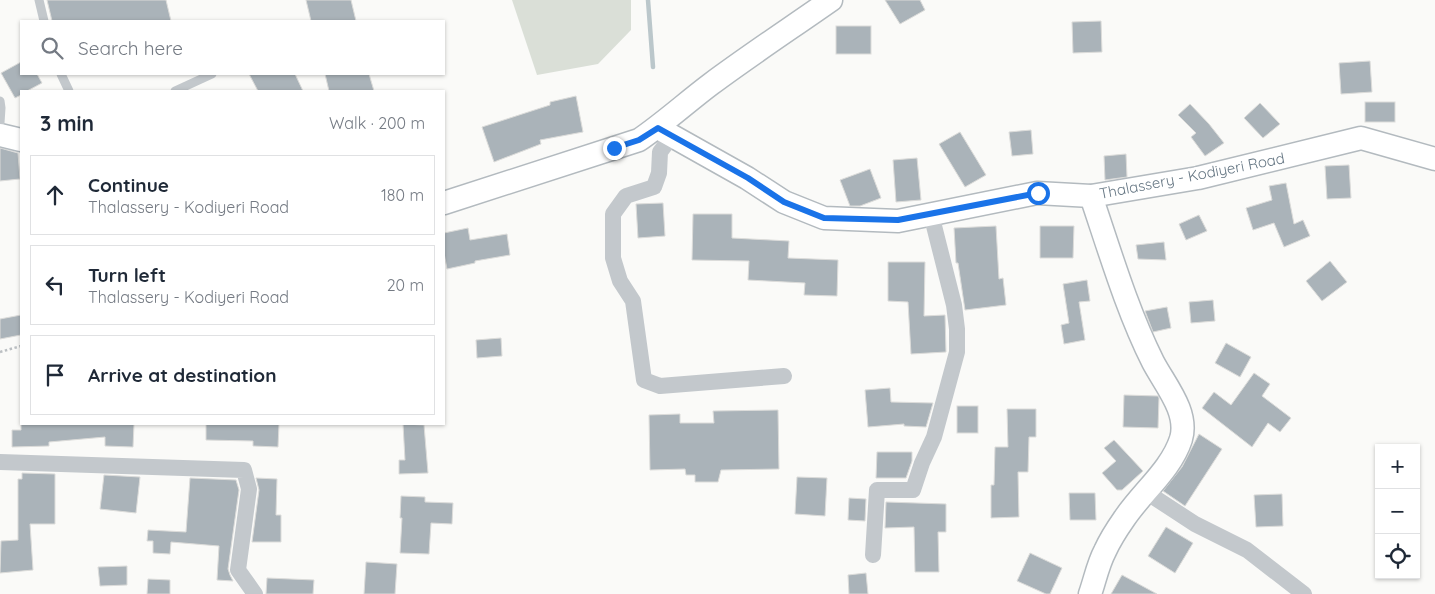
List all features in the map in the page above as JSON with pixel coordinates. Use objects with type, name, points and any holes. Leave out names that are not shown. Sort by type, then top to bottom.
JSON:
[{"type":"main road","points":[[445,203],[665,132],[672,114],[711,84],[830,0]]},
{"type":"main road","name":"Thalassery - Kodiyeri Road","points":[[665,132],[748,178],[784,202],[824,218],[898,220],[1038,193],[1091,196],[1198,178],[1361,138],[1435,159]]},
{"type":"main road","points":[[0,135],[20,140]]},
{"type":"main road","points":[[1090,594],[1104,551],[1124,518],[1163,471],[1176,450],[1181,437],[1182,424],[1177,405],[1153,362],[1131,310],[1091,196]]},
{"type":"street","points":[[665,132],[660,152],[659,173],[654,186],[626,196],[612,214],[613,258],[620,282],[633,301],[644,380],[660,386],[784,376]]},
{"type":"street","points":[[873,555],[877,490],[913,490],[922,463],[934,437],[957,352],[954,305],[931,214]]},
{"type":"street","points":[[0,462],[244,470],[249,489],[238,570],[255,594]]},
{"type":"street","points":[[1146,492],[1196,524],[1247,550],[1304,594]]},
{"type":"lane","points":[[38,0],[44,20]]},
{"type":"lane","points":[[61,75],[69,90]]},
{"type":"lane","points":[[177,90],[210,75]]},
{"type":"lane","points":[[0,101],[0,123]]},
{"type":"path","points":[[0,352],[20,346]]},
{"type":"shaded area","points":[[512,0],[631,0],[631,30],[598,64],[537,75]]},
{"type":"building","points":[[47,0],[166,0],[171,20],[52,20]]},
{"type":"building","points":[[306,0],[351,0],[356,20],[311,20]]},
{"type":"building","points":[[885,0],[920,0],[925,10],[900,24]]},
{"type":"building","points":[[1101,21],[1102,52],[1073,53],[1072,22]]},
{"type":"building","points":[[836,26],[871,26],[871,54],[836,54]]},
{"type":"building","points":[[1370,61],[1372,92],[1341,94],[1339,63]]},
{"type":"building","points":[[20,63],[20,75],[38,75],[42,83],[29,90],[20,90],[20,96],[15,98],[1,73]]},
{"type":"building","points":[[250,75],[295,75],[303,90],[257,90]]},
{"type":"building","points":[[325,75],[369,75],[374,90],[329,90]]},
{"type":"building","points":[[576,96],[583,132],[540,140],[541,144],[494,162],[482,127],[550,105],[550,102]]},
{"type":"building","points":[[1365,102],[1395,102],[1395,122],[1365,122]]},
{"type":"building","points":[[1260,103],[1280,124],[1263,138],[1244,118]]},
{"type":"building","points":[[1190,104],[1224,143],[1205,156],[1191,137],[1196,133],[1178,115]]},
{"type":"building","points":[[1031,130],[1033,154],[1012,156],[1009,132]]},
{"type":"building","points":[[960,132],[986,175],[965,187],[939,144]]},
{"type":"building","points":[[0,148],[18,153],[20,179],[0,181]]},
{"type":"building","points":[[1126,154],[1127,177],[1105,180],[1104,156]]},
{"type":"building","points":[[917,158],[921,200],[896,202],[893,160]]},
{"type":"building","points":[[1349,165],[1351,198],[1327,199],[1325,166]]},
{"type":"building","points":[[870,169],[881,198],[860,206],[850,206],[840,180]]},
{"type":"building","points":[[1286,183],[1294,224],[1303,220],[1310,236],[1284,247],[1274,223],[1253,230],[1246,208],[1272,200],[1269,186]]},
{"type":"building","points":[[663,203],[665,236],[638,238],[636,204]]},
{"type":"building","points":[[693,214],[732,214],[732,238],[789,241],[788,258],[838,260],[837,296],[804,295],[805,283],[748,280],[749,261],[692,260]]},
{"type":"building","points":[[1199,215],[1207,231],[1186,240],[1179,224]]},
{"type":"building","points":[[996,226],[999,279],[1003,278],[1006,305],[965,310],[958,263],[956,263],[954,228]]},
{"type":"building","points":[[1040,226],[1074,226],[1073,258],[1040,258]]},
{"type":"building","points":[[468,228],[470,240],[507,234],[510,255],[475,261],[475,263],[447,269],[445,233]]},
{"type":"building","points":[[1164,242],[1166,260],[1138,259],[1136,245]]},
{"type":"building","points":[[1330,261],[1347,282],[1322,301],[1306,281]]},
{"type":"building","points":[[888,262],[925,262],[924,316],[945,315],[946,352],[911,354],[908,302],[888,301]]},
{"type":"building","points":[[1087,280],[1090,301],[1079,302],[1085,340],[1064,344],[1061,325],[1069,323],[1063,284]]},
{"type":"building","points":[[1213,300],[1215,321],[1191,323],[1189,302]]},
{"type":"building","points":[[1167,307],[1171,328],[1153,332],[1145,311]]},
{"type":"building","points":[[20,315],[20,335],[0,339],[0,319]]},
{"type":"building","points":[[501,338],[502,356],[477,358],[476,340]]},
{"type":"building","points":[[1226,343],[1251,357],[1240,377],[1215,363]]},
{"type":"building","points":[[1254,373],[1270,384],[1262,396],[1291,418],[1280,432],[1268,423],[1252,447],[1202,408],[1214,392],[1231,405]]},
{"type":"building","points":[[890,388],[891,402],[933,403],[926,427],[904,426],[904,424],[868,427],[865,390]]},
{"type":"building","points":[[1124,395],[1158,396],[1158,428],[1123,427]]},
{"type":"building","points":[[957,406],[978,406],[978,433],[957,433]]},
{"type":"building","points":[[1007,409],[1036,409],[1036,437],[1029,437],[1028,472],[1018,472],[1019,517],[991,518],[991,485],[994,485],[995,447],[1008,447]]},
{"type":"building","points":[[778,410],[779,469],[721,470],[718,482],[695,482],[695,475],[686,475],[685,469],[650,470],[649,415],[680,414],[680,423],[714,423],[713,411]]},
{"type":"building","points":[[21,425],[134,425],[133,447],[105,446],[105,437],[49,442],[49,446],[12,447],[12,430],[21,430]]},
{"type":"building","points":[[206,425],[279,425],[278,447],[253,446],[253,441],[206,440]]},
{"type":"building","points":[[403,425],[424,425],[428,473],[399,474],[399,460],[405,460]]},
{"type":"building","points":[[1199,434],[1222,449],[1185,506],[1163,491],[1182,467]]},
{"type":"building","points":[[1114,440],[1143,471],[1122,490],[1117,490],[1102,473],[1116,461],[1104,448]]},
{"type":"building","points":[[877,452],[912,452],[912,461],[906,478],[876,478]]},
{"type":"building","points":[[22,473],[55,474],[55,524],[30,524],[33,570],[0,573],[1,541],[18,540],[18,479],[22,479]]},
{"type":"building","points":[[104,475],[140,477],[136,513],[100,509]]},
{"type":"building","points":[[797,477],[827,478],[825,516],[795,514]]},
{"type":"building","points":[[190,478],[236,480],[239,490],[228,569],[233,581],[217,580],[219,546],[171,542],[170,554],[153,553],[153,541],[147,541],[148,530],[186,532]]},
{"type":"building","points":[[256,478],[277,479],[276,515],[281,515],[281,542],[252,542],[259,490]]},
{"type":"building","points":[[1069,493],[1095,493],[1096,520],[1070,520]]},
{"type":"building","points":[[1282,494],[1283,526],[1256,527],[1254,495]]},
{"type":"building","points":[[401,496],[425,497],[425,502],[453,503],[452,524],[431,523],[429,554],[400,553]]},
{"type":"building","points":[[849,498],[866,499],[865,521],[848,520]]},
{"type":"building","points":[[886,502],[946,504],[946,532],[938,532],[939,572],[915,572],[914,527],[885,528]]},
{"type":"building","points":[[1166,527],[1193,543],[1175,573],[1148,556]]},
{"type":"building","points":[[1030,553],[1062,568],[1050,594],[1017,581]]},
{"type":"building","points":[[366,562],[397,564],[395,594],[364,594]]},
{"type":"building","points":[[127,566],[127,585],[100,586],[98,567]]},
{"type":"building","points":[[866,573],[868,594],[849,594],[848,575]]},
{"type":"building","points":[[1122,575],[1157,594],[1111,594]]},
{"type":"building","points":[[267,578],[314,580],[313,594],[266,594]]},
{"type":"building","points":[[148,579],[170,580],[170,594],[147,594]]},
{"type":"waterway","points":[[648,0],[653,67]]},
{"type":"route","points":[[614,148],[639,140],[658,128],[748,178],[784,202],[824,218],[898,220],[1038,193]]}]
